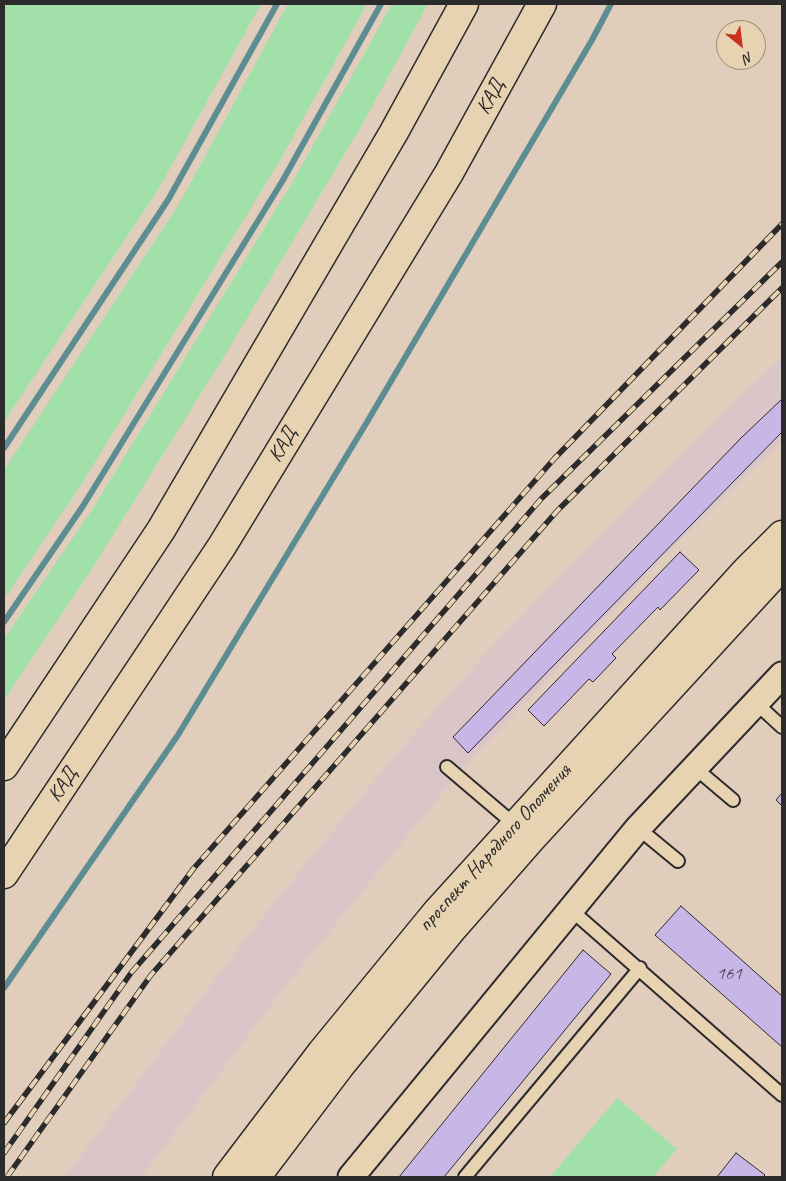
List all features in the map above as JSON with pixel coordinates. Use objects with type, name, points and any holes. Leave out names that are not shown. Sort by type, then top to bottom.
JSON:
[{"type":"main road","points":[[4,766],[161,530],[394,132],[464,4]]},
{"type":"main road","name":"КАД","points":[[4,874],[222,546],[449,173],[542,4]]},
{"type":"main road","name":"проспект Народного Ополчения","points":[[228,1177],[341,1029],[436,913],[514,824],[746,571],[782,535]]},
{"type":"main road","name":"проспект Народного Ополчения","points":[[256,1177],[340,1066],[453,928],[530,839],[782,566]]},
{"type":"street","points":[[351,1177],[638,828],[782,675]]},
{"type":"lane","points":[[755,702],[782,727]]},
{"type":"lane","points":[[447,767],[514,824]]},
{"type":"lane","points":[[694,767],[733,800]]},
{"type":"lane","points":[[638,828],[678,861]]},
{"type":"lane","points":[[570,909],[640,968],[782,1095]]},
{"type":"lane","points":[[465,1177],[640,968]]},
{"type":"shaded area","points":[[782,356],[782,441],[679,541],[461,770],[287,984],[141,1177],[65,1177],[268,910],[394,757],[486,653],[607,528]]},
{"type":"green space","points":[[4,4],[261,4],[158,190],[4,422]]},
{"type":"green space","points":[[288,4],[367,4],[279,162],[79,488],[4,599],[4,470],[179,204]]},
{"type":"green space","points":[[392,4],[428,4],[362,125],[228,350],[92,569],[4,700],[4,639],[92,510],[292,183]]},
{"type":"green space","points":[[617,1098],[677,1149],[653,1177],[550,1177]]},
{"type":"building","points":[[782,399],[782,432],[468,753],[453,737],[741,438]]},
{"type":"building","points":[[680,552],[699,570],[660,610],[658,607],[612,654],[616,658],[593,682],[589,679],[544,726],[528,710]]},
{"type":"building","points":[[782,793],[782,806],[776,800]]},
{"type":"building","points":[[681,906],[782,996],[782,1047],[655,935]]},
{"type":"building","points":[[583,950],[611,974],[444,1177],[399,1177]]},
{"type":"building","points":[[736,1153],[765,1175],[763,1177],[717,1177]]},
{"type":"waterway","points":[[4,448],[168,200],[277,4]]},
{"type":"waterway","points":[[4,622],[83,506],[283,180],[381,4]]},
{"type":"waterway","points":[[4,988],[178,735],[367,422],[592,40],[611,4]]},
{"type":"railway","points":[[4,1123],[194,868],[554,459],[782,224]]},
{"type":"railway","points":[[4,1153],[131,973],[541,499],[782,262]]},
{"type":"railway","points":[[7,1177],[151,975],[557,511],[782,288]]}]
